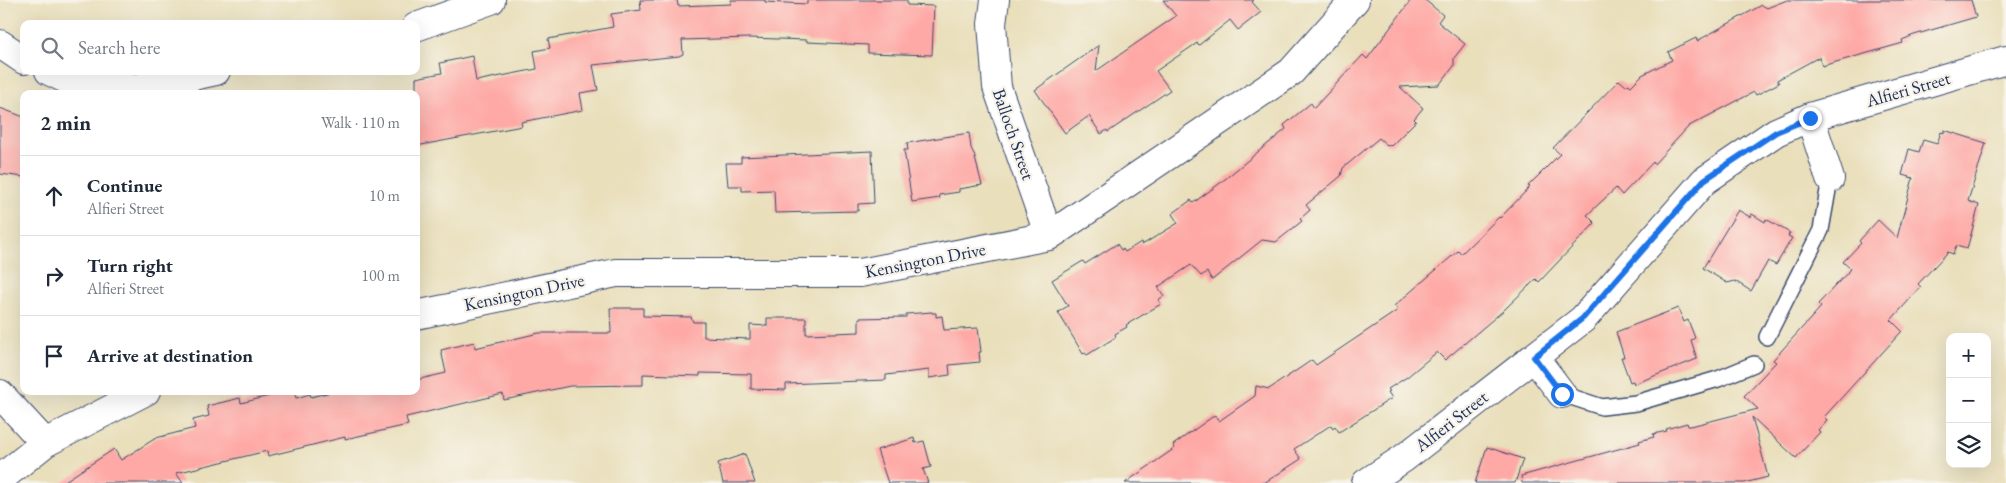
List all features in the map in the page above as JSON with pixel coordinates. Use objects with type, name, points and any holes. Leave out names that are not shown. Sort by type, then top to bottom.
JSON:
[{"type":"street","points":[[420,26],[491,0]]},
{"type":"street","name":"Balloch Street","points":[[994,0],[992,24],[997,87],[1049,236]]},
{"type":"street","name":"Kensington Drive","points":[[420,314],[616,273],[860,274],[1049,236],[1291,72],[1355,0]]},
{"type":"street","points":[[0,44],[20,57]]},
{"type":"street","name":"Alfieri Street","points":[[1366,483],[1404,458],[1583,318],[1704,180],[1776,132],[1810,118],[2006,60]]},
{"type":"street","points":[[58,75],[68,80],[137,88],[197,75]]},
{"type":"street","points":[[1810,118],[1830,180]]},
{"type":"street","points":[[1534,357],[1562,394]]},
{"type":"street","points":[[0,394],[45,443]]},
{"type":"street","points":[[0,479],[45,443],[138,395]]},
{"type":"lane","points":[[1767,337],[1821,230],[1830,180]]},
{"type":"lane","points":[[1562,394],[1602,407],[1636,403],[1718,379],[1754,364]]},
{"type":"building","points":[[640,0],[677,0],[678,6],[731,4],[731,0],[765,0],[765,2],[807,4],[807,0],[907,0],[907,5],[934,6],[932,55],[868,53],[868,45],[807,42],[807,40],[749,38],[682,40],[683,54],[679,56],[593,65],[598,90],[580,93],[583,110],[521,122],[522,126],[420,145],[420,90],[416,90],[416,78],[442,73],[440,63],[472,56],[476,81],[537,69],[534,51],[550,48],[548,39],[613,27],[611,14],[641,10]]},
{"type":"building","points":[[1163,0],[1254,0],[1252,2],[1261,12],[1238,30],[1230,20],[1199,45],[1197,43],[1156,71],[1170,90],[1108,132],[1107,130],[1101,134],[1089,116],[1065,133],[1035,90],[1099,45],[1096,71],[1176,16]]},
{"type":"building","points":[[1411,0],[1425,0],[1443,15],[1438,22],[1465,44],[1454,58],[1454,66],[1439,85],[1400,87],[1423,108],[1414,119],[1416,121],[1391,146],[1388,146],[1379,138],[1343,168],[1341,176],[1306,205],[1310,210],[1300,219],[1302,221],[1276,242],[1262,240],[1212,280],[1207,272],[1201,276],[1191,265],[1158,287],[1164,296],[1158,300],[1161,304],[1126,325],[1127,327],[1115,334],[1116,337],[1087,355],[1083,354],[1058,312],[1068,306],[1052,280],[1083,261],[1085,264],[1117,244],[1125,252],[1141,242],[1142,245],[1178,223],[1172,214],[1191,200],[1193,203],[1219,184],[1286,129],[1284,125],[1311,103],[1314,108],[1363,55],[1367,59]]},
{"type":"building","points":[[1787,0],[1971,0],[1976,17],[1914,35],[1902,40],[1903,43],[1822,66],[1819,57],[1777,80],[1779,83],[1756,95],[1754,92],[1689,126],[1622,195],[1616,188],[1587,215],[1595,223],[1539,282],[1536,279],[1504,310],[1445,360],[1437,352],[1407,377],[1388,389],[1392,398],[1339,432],[1335,426],[1333,428],[1331,425],[1294,449],[1301,459],[1264,483],[1125,483],[1175,448],[1173,445],[1215,415],[1219,421],[1255,396],[1256,386],[1269,389],[1312,360],[1316,365],[1398,310],[1394,306],[1458,251],[1461,254],[1530,187],[1528,186],[1560,154],[1553,148],[1619,80],[1626,86],[1628,84],[1631,86],[1642,75],[1672,60],[1668,52],[1696,38],[1697,41],[1762,5],[1767,8]]},
{"type":"building","points":[[0,108],[20,116],[20,176],[0,174]]},
{"type":"building","points":[[1944,130],[1986,143],[1968,201],[1979,205],[1967,249],[1956,246],[1953,254],[1948,252],[1918,284],[1921,287],[1891,320],[1902,331],[1824,417],[1827,420],[1818,430],[1820,432],[1796,458],[1752,417],[1768,477],[1744,483],[1522,483],[1521,476],[1640,443],[1639,441],[1654,437],[1653,434],[1667,431],[1666,429],[1687,423],[1688,426],[1691,426],[1758,409],[1744,396],[1776,362],[1773,360],[1821,307],[1818,304],[1851,269],[1843,262],[1861,243],[1859,241],[1878,220],[1897,238],[1913,178],[1902,175],[1909,149],[1919,152],[1923,140],[1937,144],[1941,132],[1944,133]]},
{"type":"building","points":[[969,133],[971,148],[982,185],[959,189],[959,192],[939,195],[940,198],[912,202],[904,150],[908,150],[907,143]]},
{"type":"building","points":[[872,151],[874,203],[858,204],[858,211],[775,213],[774,190],[742,191],[742,186],[728,186],[726,163],[741,163],[741,157]]},
{"type":"building","points":[[1738,210],[1750,217],[1752,214],[1765,222],[1766,219],[1790,233],[1788,236],[1792,238],[1776,265],[1768,261],[1751,291],[1735,281],[1727,283],[1703,268]]},
{"type":"building","points":[[610,308],[643,308],[643,316],[691,317],[693,322],[704,322],[704,337],[750,339],[750,325],[767,326],[767,318],[806,318],[806,334],[859,332],[859,318],[906,317],[906,314],[932,312],[936,313],[936,317],[942,316],[944,330],[978,328],[981,352],[979,352],[980,362],[949,365],[950,375],[929,378],[929,370],[886,375],[886,380],[786,384],[786,390],[751,389],[751,374],[700,373],[700,376],[643,374],[643,385],[570,386],[504,400],[503,394],[406,417],[408,425],[345,439],[345,437],[268,456],[267,451],[176,473],[183,483],[62,483],[114,449],[121,460],[156,438],[195,428],[193,420],[209,416],[207,406],[240,398],[241,403],[273,395],[295,395],[296,398],[306,395],[310,395],[311,397],[319,395],[420,395],[420,379],[446,373],[441,350],[474,342],[475,348],[539,333],[611,333]]},
{"type":"building","points":[[1678,308],[1684,322],[1688,320],[1695,338],[1691,340],[1697,359],[1634,384],[1633,381],[1630,382],[1621,357],[1624,357],[1616,332]]},
{"type":"building","points":[[914,438],[915,443],[924,441],[931,467],[923,469],[928,483],[888,483],[877,450]]},
{"type":"building","points":[[1487,447],[1523,459],[1515,483],[1475,483]]},
{"type":"building","points":[[745,454],[755,483],[723,483],[718,463]]},
{"type":"route","points":[[1562,394],[1534,357],[1583,318],[1704,180],[1776,132],[1810,118]]}]
